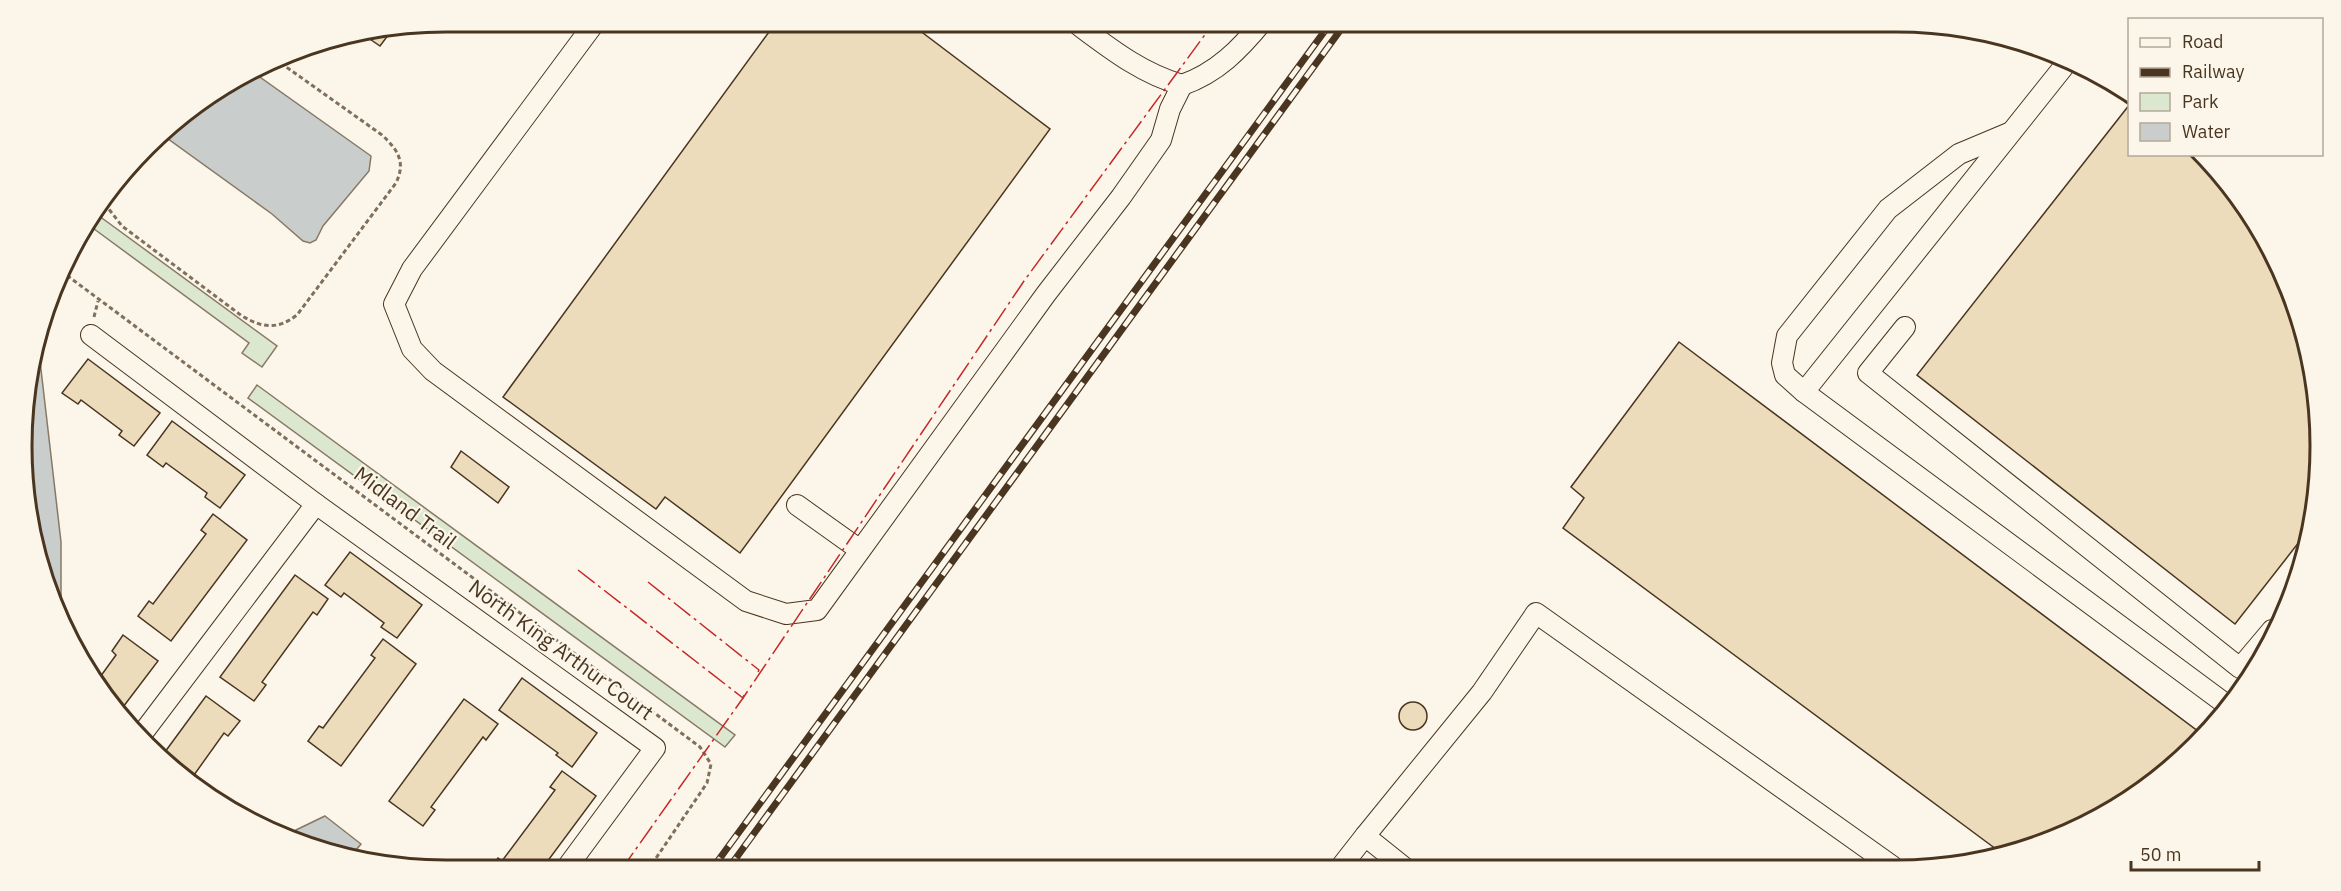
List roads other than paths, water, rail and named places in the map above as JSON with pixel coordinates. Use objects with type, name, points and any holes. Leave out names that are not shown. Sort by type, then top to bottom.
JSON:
[{"type":"street","points":[[588,32],[412,269],[394,304],[412,349],[433,371],[746,601],[786,614],[817,610],[1161,140],[1170,109],[1182,85],[1216,69],[1254,32]]},
{"type":"street","points":[[1088,32],[1123,58],[1158,78],[1182,85]]},
{"type":"street","points":[[1804,392],[2063,67]]},
{"type":"street","points":[[2012,131],[1959,154],[1888,209],[1787,336],[1782,363],[1785,375],[1804,392],[2222,701]]},
{"type":"street","points":[[1905,327],[1868,374],[2240,668],[2255,650]]},
{"type":"street","name":"North King Arthur Court","points":[[91,336],[316,504],[655,748],[572,860]]},
{"type":"street","points":[[145,730],[316,504]]},
{"type":"street","points":[[797,505],[860,550]]},
{"type":"street","points":[[1346,860],[1482,692],[1536,613],[1884,860]]},
{"type":"street","points":[[1365,836],[1395,860]]},
{"type":"water","points":[[258,76],[371,156],[369,171],[323,226],[316,240],[310,243],[303,241],[272,214],[168,139],[215,101]]},
{"type":"water","points":[[40,361],[61,542],[61,599],[53,579],[39,526],[32,473],[32,418]]},
{"type":"water","points":[[325,816],[361,844],[356,850],[312,838],[296,830]]},
{"type":"railway","points":[[719,860],[1324,32]]},
{"type":"railway","points":[[735,860],[1339,32]]}]
